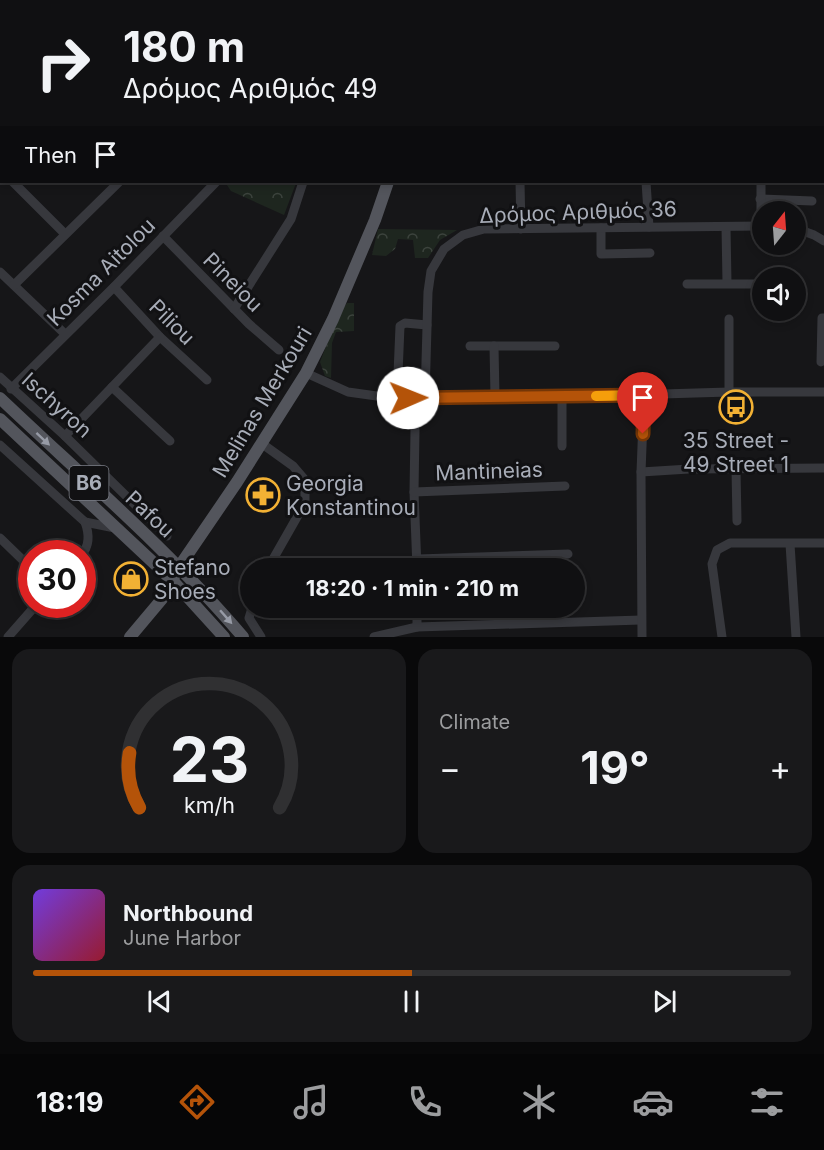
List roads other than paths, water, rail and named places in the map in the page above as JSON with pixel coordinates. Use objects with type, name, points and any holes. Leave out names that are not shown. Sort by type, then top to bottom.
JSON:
[{"type":"main road","name":"Melinas Merkouri","points":[[130,637],[162,599],[178,567],[237,482],[306,373],[333,319],[375,220],[388,183]]},
{"type":"main road","name":"Pafou","points":[[0,398],[178,567],[215,604],[243,637]]},
{"type":"main road","name":"Pafou","points":[[0,419],[173,581],[224,637]]},
{"type":"street","points":[[15,183],[65,234]]},
{"type":"street","points":[[14,285],[118,183]]},
{"type":"street","name":"Kosma Aitolou","points":[[11,389],[215,183]]},
{"type":"street","points":[[234,309],[291,219],[303,183]]},
{"type":"street","points":[[520,183],[521,229]]},
{"type":"street","points":[[646,183],[649,227]]},
{"type":"street","points":[[761,183],[760,199],[812,201]]},
{"type":"street","name":"Δρόμος Αριθμός 36","points":[[425,397],[431,271],[444,249],[463,235],[484,229],[752,226]]},
{"type":"street","points":[[726,227],[728,283]]},
{"type":"street","points":[[601,228],[601,254],[650,253]]},
{"type":"street","points":[[806,232],[824,241]]},
{"type":"street","name":"Pineiou","points":[[163,236],[234,309],[279,350]]},
{"type":"street","points":[[0,272],[65,334]]},
{"type":"street","points":[[687,284],[752,284]]},
{"type":"street","name":"Piliou","points":[[114,287],[160,337],[207,380]]},
{"type":"street","points":[[821,362],[822,318],[824,318]]},
{"type":"street","points":[[729,320],[729,392]]},
{"type":"street","points":[[398,374],[400,326],[405,323],[427,325]]},
{"type":"street","points":[[65,436],[160,337]]},
{"type":"street","points":[[470,346],[555,346]]},
{"type":"street","points":[[494,346],[495,397]]},
{"type":"street","points":[[306,373],[348,392],[391,398],[824,392]]},
{"type":"street","name":"Ischyron","points":[[0,377],[65,436],[167,536]]},
{"type":"street","points":[[112,387],[170,441]]},
{"type":"street","points":[[642,637],[644,395]]},
{"type":"street","points":[[562,397],[562,446]]},
{"type":"street","points":[[415,430],[414,492],[418,558]]},
{"type":"street","points":[[261,443],[293,466],[305,480],[305,503],[274,558]]},
{"type":"street","points":[[0,445],[85,522],[88,529],[87,540]]},
{"type":"street","points":[[642,472],[689,469],[824,468]]},
{"type":"street","points":[[736,470],[736,521]]},
{"type":"street","name":"Mantineias","points":[[414,492],[565,486]]},
{"type":"street","points":[[85,522],[117,528]]},
{"type":"street","points":[[0,538],[18,555]]},
{"type":"street","points":[[722,637],[712,564],[717,550],[730,543],[824,543]]},
{"type":"street","points":[[790,544],[796,637]]},
{"type":"street","points":[[508,558],[568,554]]},
{"type":"street","points":[[8,637],[25,618]]},
{"type":"street","points":[[249,618],[261,637]]},
{"type":"street","points":[[417,618],[417,627]]},
{"type":"street","points":[[374,637],[417,627],[641,620]]},
{"type":"place","name":"35 Street - 49 Street 1","points":[[736,407]]},
{"type":"place","name":"Georgia Konstantinou","points":[[263,495]]},
{"type":"place","name":"Stefano Shoes","points":[[131,579]]}]
